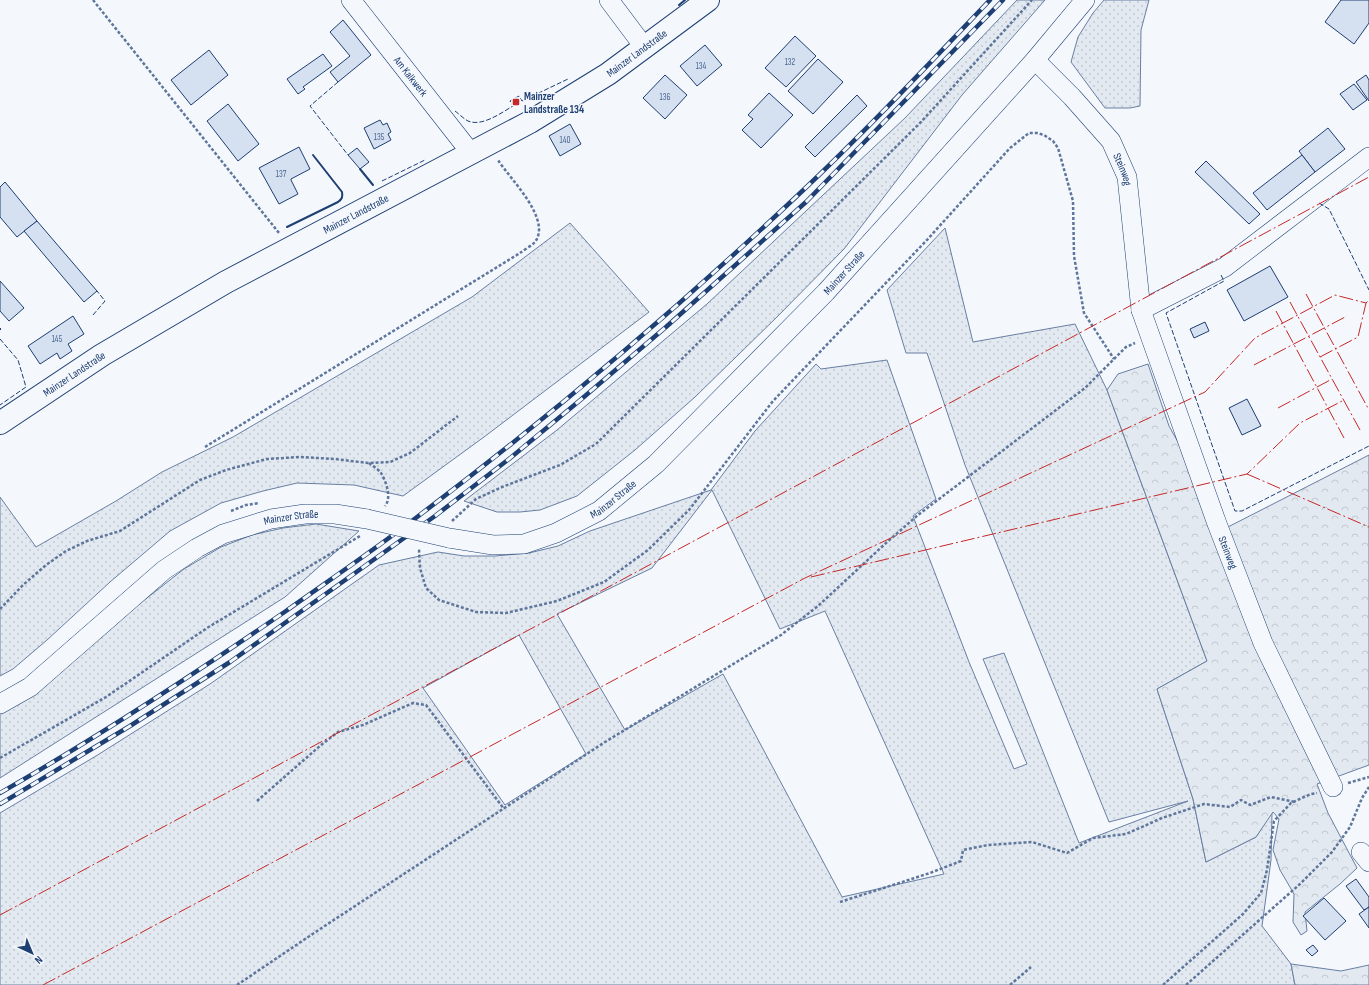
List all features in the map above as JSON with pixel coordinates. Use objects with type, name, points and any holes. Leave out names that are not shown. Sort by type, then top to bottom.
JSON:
[{"type":"main road","name":"Mainzer Landstraße","points":[[0,423],[106,353],[226,282],[530,122],[608,74],[708,0]]},
{"type":"street","name":"Am Kalkwerk","points":[[351,0],[480,148]]},
{"type":"street","points":[[609,0],[645,48]]},
{"type":"street","name":"Mainzer Straße","points":[[0,704],[30,687],[164,570],[197,548],[223,534],[271,519],[305,514],[335,514],[366,525],[448,532],[493,545],[524,544],[556,533],[599,511],[656,464],[826,292],[1035,60],[1085,0]]},
{"type":"street","name":"Steinweg","points":[[1035,60],[1072,97],[1111,141],[1127,177],[1141,310],[1216,521],[1263,643],[1332,787]]},
{"type":"street","points":[[1141,310],[1225,267],[1369,157]]},
{"type":"path","points":[[93,0],[280,233]]},
{"type":"path","points":[[448,532],[476,499],[502,487],[560,465],[596,444],[920,122],[1032,0]]},
{"type":"path","points":[[424,546],[419,551],[420,568],[426,588],[439,600],[476,612],[506,613],[557,601],[604,582],[648,550],[689,510],[773,401],[926,241],[1000,158],[1029,133],[1044,135],[1053,141],[1058,148],[1073,202],[1074,256],[1084,313],[1114,359]]},
{"type":"path","points":[[205,447],[534,243],[539,233],[537,217],[527,199],[506,172],[480,148]]},
{"type":"path","points":[[237,985],[605,742],[781,635],[818,606],[918,515],[1085,388],[1126,346],[1150,336]]},
{"type":"path","points":[[0,609],[23,585],[46,565],[66,551],[87,541],[120,531],[200,480],[226,470],[267,459],[300,457],[368,463],[390,462],[410,453],[458,416]]},
{"type":"path","points":[[368,463],[381,472],[385,483],[389,496],[388,503],[383,509]]},
{"type":"path","points":[[0,758],[106,697],[207,628],[360,536],[366,525]]},
{"type":"path","points":[[257,801],[320,745],[338,732],[363,724],[413,703],[426,705],[504,809]]},
{"type":"path","points":[[1163,985],[1243,914],[1261,893],[1267,870],[1274,821],[1291,803],[1311,794],[1321,793],[1332,787]]},
{"type":"path","points":[[1186,985],[1300,884],[1332,852],[1350,826],[1362,798],[1369,787]]},
{"type":"path","points":[[840,902],[930,873],[961,861],[963,850],[988,845],[1032,842],[1067,852],[1092,838],[1126,834],[1162,818],[1204,804],[1230,807],[1241,800],[1250,805],[1271,797],[1295,802]]},
{"type":"path","points":[[1010,985],[1031,967]]},
{"type":"green space","points":[[1017,0],[1045,0],[962,95],[844,249],[695,397],[635,450],[577,496],[540,510],[520,512],[497,512],[464,501],[557,430],[707,304],[905,118]]},
{"type":"green space","points":[[1104,0],[1149,0],[1141,30],[1140,106],[1130,108],[1105,108],[1071,62],[1078,37],[1093,13]]},
{"type":"green space","points":[[570,223],[649,312],[484,437],[403,496],[354,485],[297,483],[221,503],[170,531],[110,582],[13,669],[0,676],[0,497],[36,547],[116,501],[162,472],[233,437],[472,297]]},
{"type":"green space","points":[[945,228],[973,342],[1075,324],[1107,390],[1207,661],[1157,689],[1193,799],[1206,862],[1256,837],[1272,812],[1271,860],[1262,926],[1291,964],[1295,985],[0,985],[0,813],[96,756],[210,684],[379,565],[438,552],[464,556],[495,556],[529,553],[558,546],[590,531],[711,490],[755,431],[816,364],[821,369],[887,360],[936,499],[913,516],[969,662],[1014,769],[1027,764],[983,659],[1004,653],[1079,843],[1188,801],[1109,822],[965,465],[927,353],[906,353],[887,290]],"holes":[[[712,490],[780,629],[825,611],[944,874],[842,897],[723,674],[625,730],[557,614],[652,568]],[[519,635],[586,754],[505,805],[423,688]]]},
{"type":"green space","points":[[1148,364],[1169,426],[1226,528],[1369,455],[1369,765],[1317,784],[1328,813],[1357,868],[1340,884],[1305,912],[1307,931],[1301,935],[1293,922],[1294,894],[1280,870],[1273,850],[1279,819],[1273,812],[1256,837],[1206,862],[1193,799],[1157,689],[1207,661],[1107,390],[1118,374]]},
{"type":"green space","points":[[316,524],[359,531],[285,597],[0,778],[0,713],[184,569],[221,547],[252,535],[283,528]]},
{"type":"green space","points":[[1291,964],[1341,971],[1369,965],[1369,985],[1295,985]]},
{"type":"building","points":[[1341,0],[1369,0],[1369,23],[1354,44],[1325,22]]},
{"type":"building","points":[[343,20],[371,55],[338,82],[330,72],[350,56],[330,32]]},
{"type":"building","points":[[795,36],[816,56],[786,87],[765,68]]},
{"type":"building","points":[[705,45],[722,65],[697,86],[680,66]]},
{"type":"building","points":[[209,50],[228,75],[191,105],[171,80]]},
{"type":"building","points":[[323,54],[332,66],[303,87],[305,89],[298,94],[287,79]]},
{"type":"building","points":[[818,59],[843,82],[813,114],[788,91]]},
{"type":"building","points":[[665,75],[687,95],[665,119],[643,98]]},
{"type":"building","points":[[1366,75],[1369,80],[1369,101],[1356,82]]},
{"type":"building","points":[[1354,84],[1367,100],[1353,110],[1340,94]]},
{"type":"building","points":[[769,93],[793,115],[761,148],[742,130],[753,119],[748,115]]},
{"type":"building","points":[[857,95],[867,106],[815,157],[805,147]]},
{"type":"building","points":[[228,104],[259,144],[238,161],[207,121]]},
{"type":"building","points":[[380,120],[383,125],[387,123],[391,132],[388,134],[391,140],[374,149],[364,128]]},
{"type":"building","points":[[570,124],[581,144],[560,156],[549,136]]},
{"type":"building","points":[[1328,128],[1345,149],[1315,172],[1299,151]]},
{"type":"building","points":[[299,147],[310,169],[291,179],[298,194],[279,204],[259,168]]},
{"type":"building","points":[[357,148],[369,162],[360,169],[348,155]]},
{"type":"building","points":[[1302,155],[1315,172],[1267,210],[1253,193]]},
{"type":"building","points":[[1206,161],[1260,214],[1249,224],[1195,172]]},
{"type":"building","points":[[5,182],[37,221],[17,237],[0,217],[0,187]]},
{"type":"building","points":[[37,221],[97,291],[84,302],[24,231]]},
{"type":"building","points":[[1270,266],[1288,297],[1244,321],[1227,290]]},
{"type":"building","points":[[0,281],[24,308],[9,321],[0,311]]},
{"type":"building","points":[[73,316],[84,334],[68,344],[72,351],[60,359],[57,353],[40,364],[28,346]]},
{"type":"building","points":[[1205,322],[1209,331],[1194,338],[1190,329]]},
{"type":"building","points":[[1247,399],[1261,426],[1242,435],[1229,408]]},
{"type":"building","points":[[1356,879],[1369,897],[1369,907],[1364,910],[1346,886]]},
{"type":"building","points":[[1324,898],[1346,921],[1325,940],[1303,916]]},
{"type":"building","points":[[1369,907],[1369,928],[1359,914]]},
{"type":"building","points":[[1313,945],[1318,951],[1312,956],[1306,950]]},
{"type":"railway","points":[[0,793],[73,750],[216,659],[371,551],[470,477],[566,400],[660,320],[752,238],[895,100],[990,0]]},
{"type":"railway","points":[[0,804],[130,726],[230,662],[435,516],[509,459],[666,327],[806,202],[1003,0]]},
{"type":"fence","points":[[455,111],[468,121],[485,121],[513,106],[510,101],[519,96],[522,101],[568,79]]},
{"type":"fence","points":[[338,82],[310,106],[348,155]]},
{"type":"fence","points":[[382,181],[425,160]]},
{"type":"fence","points":[[1319,203],[1329,209],[1369,290]]},
{"type":"fence","points":[[1221,275],[1224,281],[1166,313],[1235,511],[1242,511],[1369,446]]},
{"type":"fence","points":[[93,315],[105,301],[97,291]]},
{"type":"fence","points":[[0,339],[18,360],[26,387],[0,405]]},
{"type":"wall","points":[[679,5],[685,0]]},
{"type":"wall","points":[[287,227],[338,202],[342,198],[342,192],[313,155]]},
{"type":"wall","points":[[360,169],[373,185]]},
{"type":"power","points":[[0,915],[1369,177]]},
{"type":"power","points":[[1306,294],[1369,410]]},
{"type":"power","points":[[43,985],[805,578],[1205,392],[1255,338],[1335,295],[1366,303]]},
{"type":"power","points":[[1320,357],[1358,337],[1366,303],[1369,300]]},
{"type":"power","points":[[1290,302],[1360,430]]},
{"type":"power","points":[[1276,311],[1344,438]]},
{"type":"power","points":[[1254,365],[1347,316]]},
{"type":"power","points":[[1278,408],[1332,379]]},
{"type":"power","points":[[811,577],[1247,474],[1300,423],[1344,400]]},
{"type":"power","points":[[1247,474],[1369,527]]},
{"type":"place","name":"Mainzer Landstraße 134","points":[[516,102]]}]
